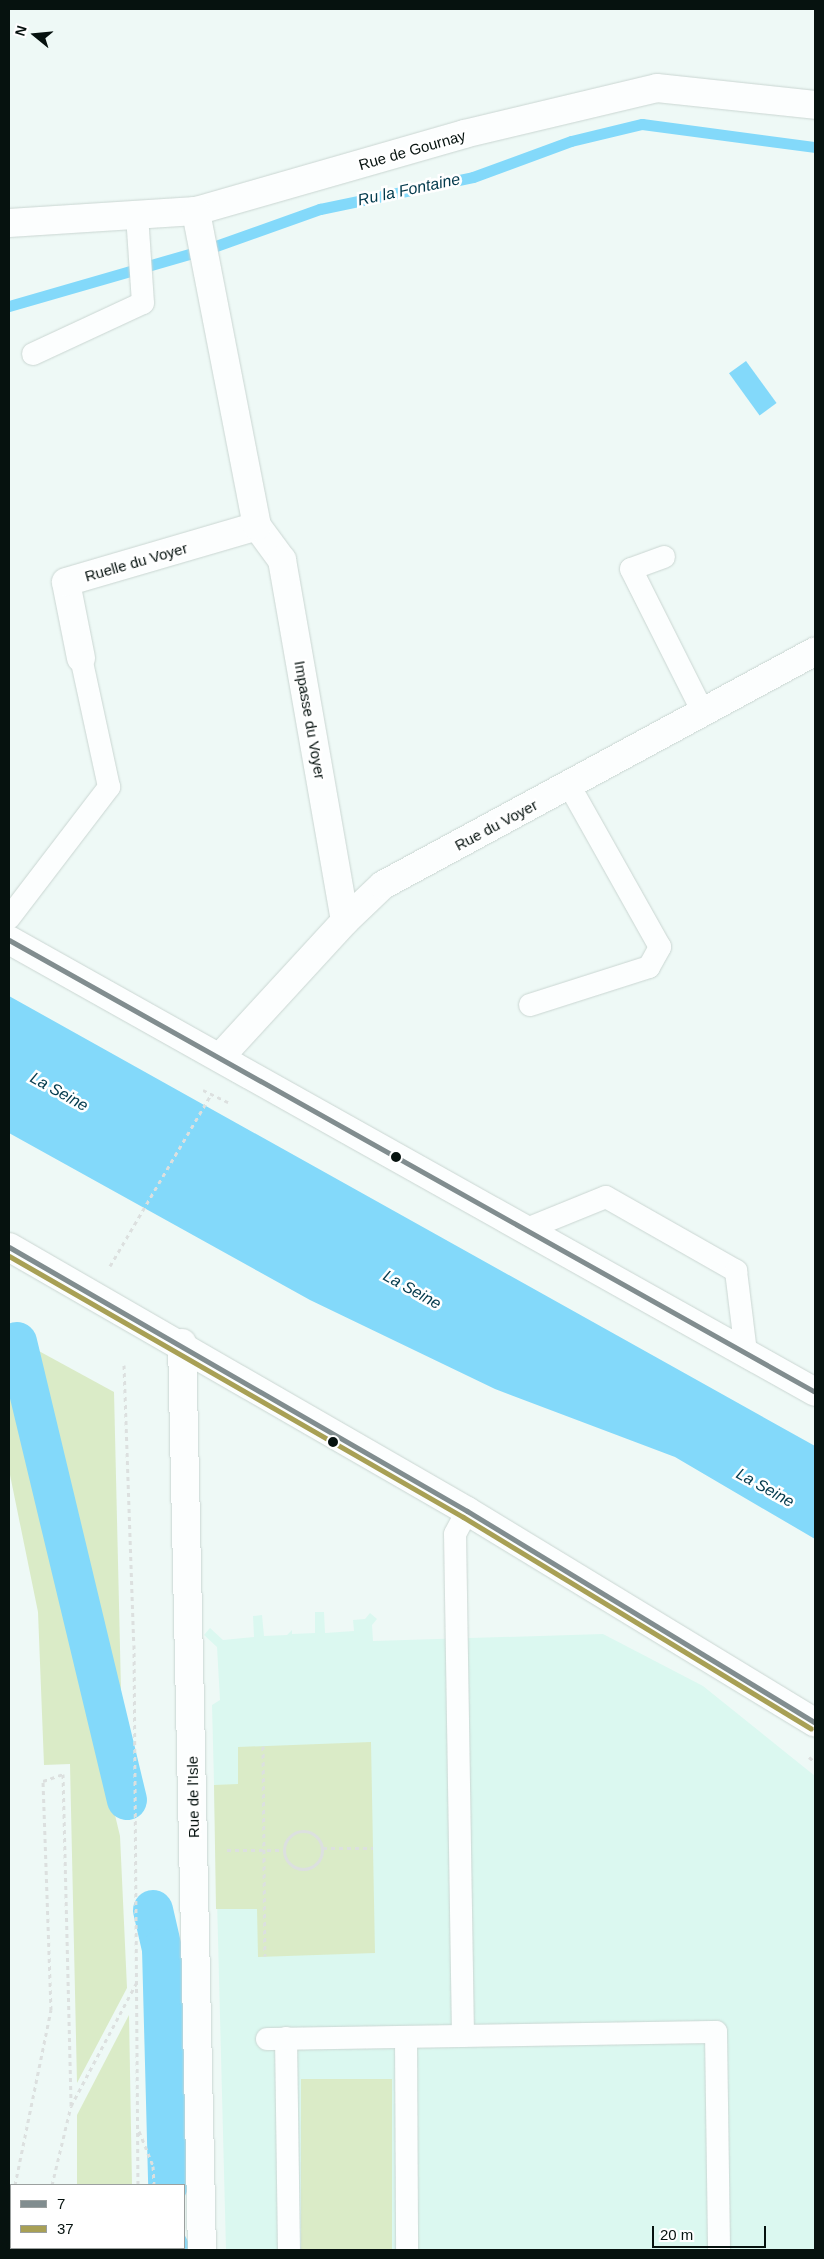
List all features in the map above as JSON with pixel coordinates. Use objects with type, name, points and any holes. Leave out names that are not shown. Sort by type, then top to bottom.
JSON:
[{"type":"street","name":"Rue de Gournay","points":[[9,224],[137,215],[198,219],[464,134],[657,88],[815,105]]},
{"type":"street","points":[[198,219],[257,526]]},
{"type":"street","name":"Ruelle du Voyer","points":[[82,658],[66,582],[257,526]]},
{"type":"street","name":"Impasse du Voyer","points":[[257,526],[282,560],[345,921]]},
{"type":"street","name":"Rue du Voyer","points":[[221,1056],[345,921],[383,885],[815,651]]},
{"type":"street","points":[[9,940],[221,1056],[815,1392]]},
{"type":"street","points":[[10,1250],[182,1344],[467,1511],[815,1723]]},
{"type":"street","name":"Rue de l'Isle","points":[[182,1344],[202,2250]]},
{"type":"lane","points":[[33,354],[143,303],[137,215]]},
{"type":"lane","points":[[664,557],[631,569],[702,712]]},
{"type":"lane","name":"Ruelle du Voyer","points":[[9,918],[109,787],[82,658]]},
{"type":"lane","points":[[530,1005],[650,967],[660,947],[569,785]]},
{"type":"lane","points":[[527,1229],[606,1197],[736,1271],[746,1353]]},
{"type":"lane","points":[[463,2036],[454,1534],[467,1511]]},
{"type":"lane","points":[[289,2250],[276,2038],[716,2032],[719,2250]]},
{"type":"lane","points":[[406,2036],[407,2250]]},
{"type":"path","points":[[109,1268],[210,1096]]},
{"type":"path","points":[[124,1364],[134,1645],[138,2184]]},
{"type":"path","points":[[263,1746],[264,1956]]},
{"type":"path","points":[[15,2184],[51,2010],[43,1781],[63,1774],[72,2106]]},
{"type":"path","points":[[300,1831],[318,1837],[323,1848],[316,1865],[304,1870],[288,1862],[284,1850],[289,1838],[300,1831]]},
{"type":"path","points":[[323,1848],[373,1848]]},
{"type":"path","points":[[194,1852],[284,1850]]},
{"type":"path","points":[[52,2184],[72,2106],[137,1981]]},
{"type":"path","points":[[137,2128],[153,2166],[154,2184]]},
{"type":"shaded area","points":[[315,1612],[324,1612],[325,1633],[354,1631],[353,1620],[365,1619],[370,1613],[377,1619],[372,1625],[373,1641],[603,1634],[703,1686],[815,1776],[815,2250],[226,2250],[212,1705],[220,1700],[217,1647],[204,1635],[210,1628],[223,1640],[254,1637],[253,1616],[262,1615],[264,1636],[287,1635],[292,1630],[292,1634],[315,1633]]},
{"type":"green space","points":[[37,1350],[114,1392],[122,1733]]},
{"type":"green space","points":[[9,1370],[120,1836],[127,1988],[77,2083],[70,1764],[44,1765],[38,1612],[9,1470]]},
{"type":"green space","points":[[371,1742],[375,1953],[258,1957],[257,1909],[216,1909],[214,1785],[238,1784],[238,1747]]},
{"type":"green space","points":[[129,2015],[132,2184],[77,2184],[77,2115]]},
{"type":"green space","points":[[301,2079],[392,2079],[392,2250],[301,2250]]},
{"type":"water","points":[[746,361],[777,403],[760,415],[729,373]]},
{"type":"water","name":"La Seine","points":[[9,996],[815,1446],[815,1539],[675,1457],[495,1389],[310,1300],[9,1133]]},
{"type":"waterway","name":"Ru la Fontaine","points":[[9,306],[213,247],[320,209],[473,177],[571,141],[642,124],[815,147]]},
{"type":"waterway","points":[[17,1342],[127,1800]]},
{"type":"waterway","points":[[153,1910],[162,1949],[168,2184]]},
{"type":"transit line","name":"7","points":[[9,940],[815,1392]]},
{"type":"transit line","name":"7","points":[[9,1247],[467,1511],[815,1723]]},
{"type":"transit line","name":"37","points":[[9,1256],[463,1517],[811,1729]]}]
